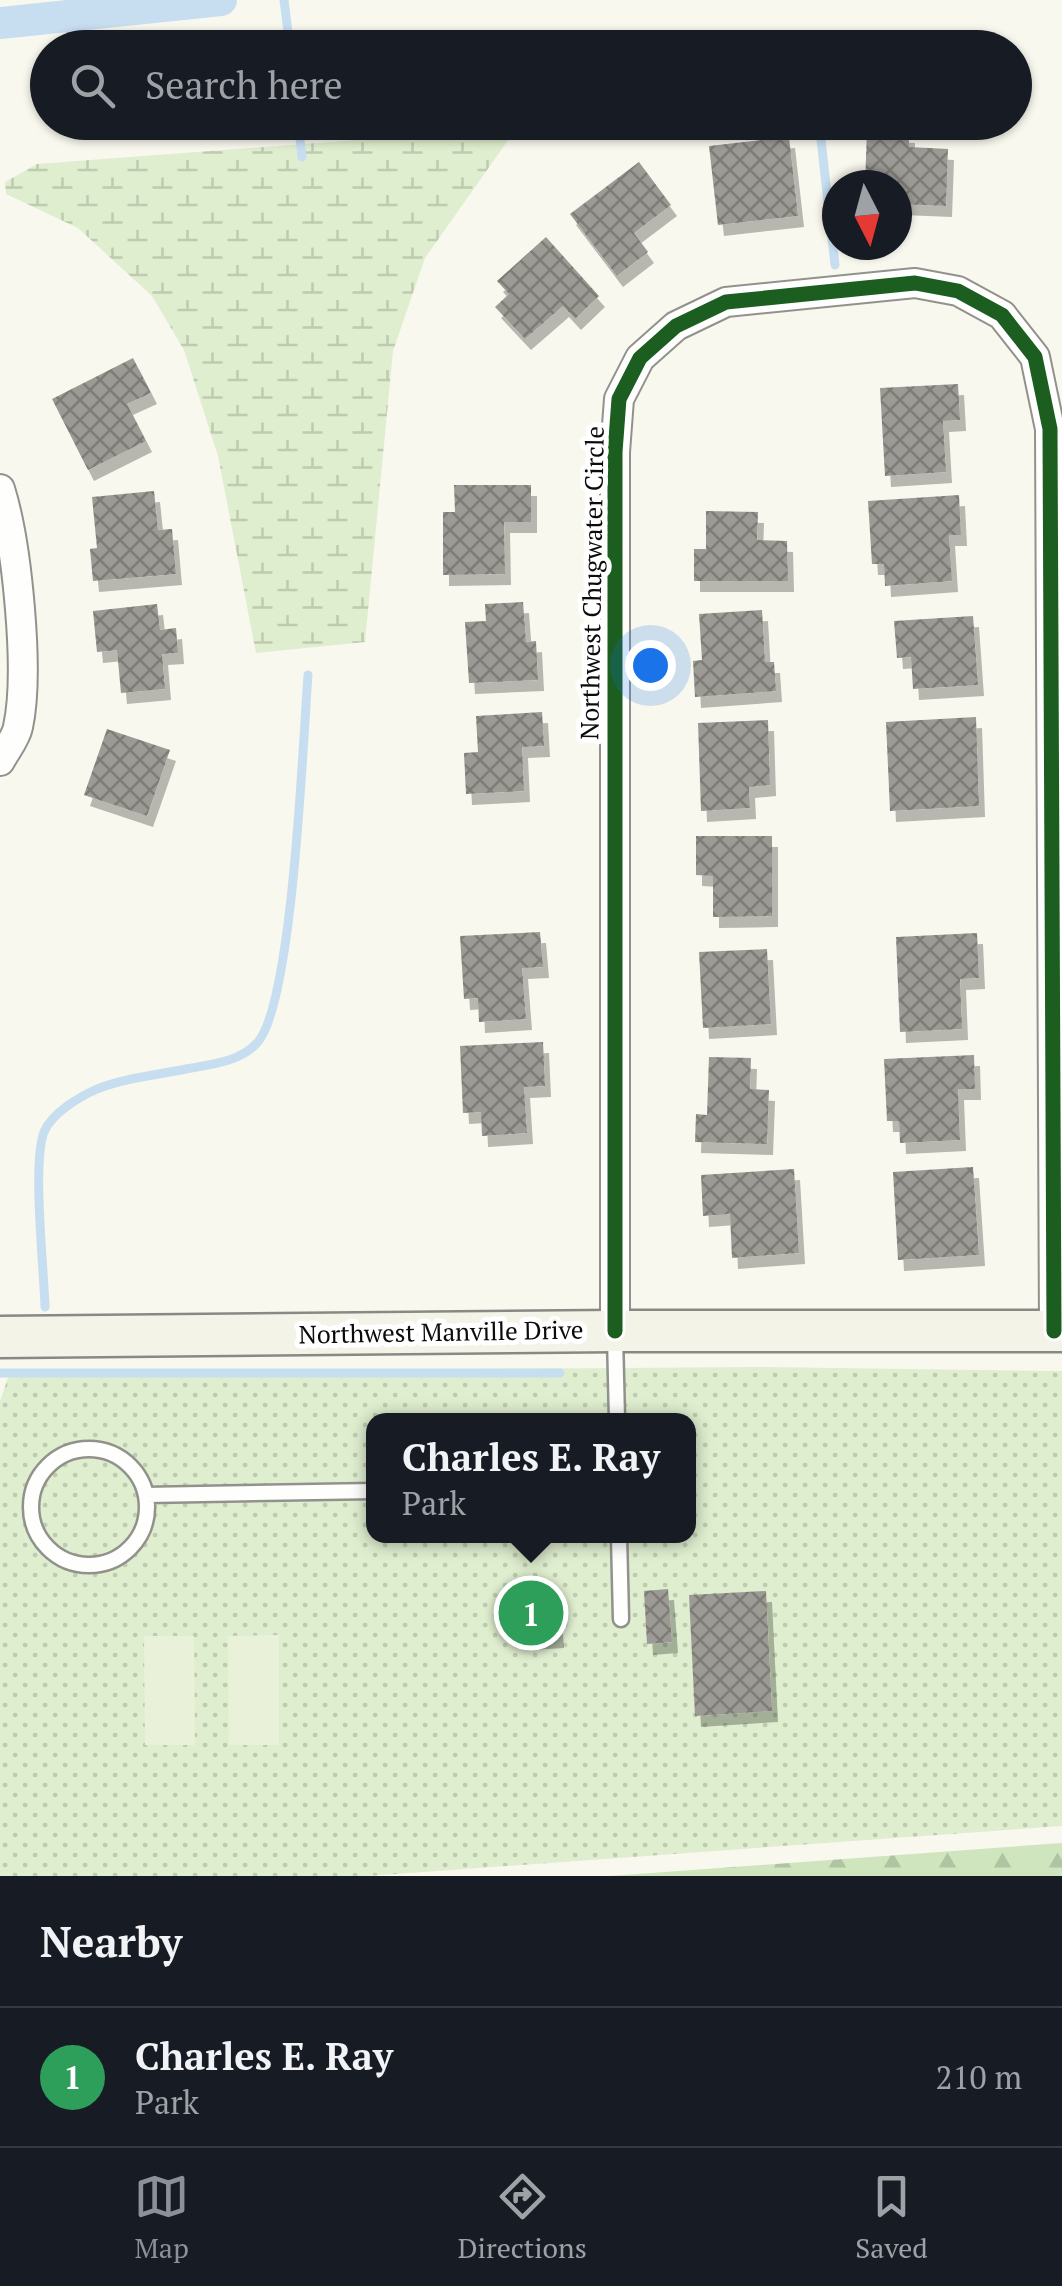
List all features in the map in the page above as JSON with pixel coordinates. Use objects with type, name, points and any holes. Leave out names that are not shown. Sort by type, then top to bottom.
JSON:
[{"type":"street","name":"Northwest Chugwater Circle","points":[[615,1330],[615,452],[620,399],[640,358],[652,347],[676,326],[726,302],[915,283],[958,290],[1002,315],[1035,358],[1050,429],[1058,1331]]},
{"type":"street","points":[[0,489],[10,523],[22,671],[18,730],[0,761]]},
{"type":"street","name":"Northwest Manville Drive","points":[[0,1337],[615,1330],[1058,1331]]},
{"type":"lane","points":[[615,1330],[617,1413]]},
{"type":"lane","points":[[77,1451],[103,1451],[126,1462],[142,1482],[146,1495],[147,1514],[140,1535],[126,1552],[105,1563],[82,1564],[60,1557],[43,1542],[33,1522],[32,1496],[42,1473],[54,1461],[77,1451]]},
{"type":"lane","points":[[146,1495],[366,1490]]},
{"type":"lane","points":[[620,1543],[622,1619]]},
{"type":"green space","points":[[357,140],[508,140],[425,258],[393,351],[365,642],[256,653],[218,456],[184,350],[152,296],[78,228],[6,194],[5,182],[37,164]]},
{"type":"green space","points":[[763,1367],[1062,1371],[1062,1826],[368,1876],[0,1876],[0,1401],[10,1372]]},
{"type":"green space","points":[[279,1635],[279,1745],[229,1745],[228,1636]]},
{"type":"green space","points":[[144,1636],[194,1636],[195,1745],[145,1745]]},
{"type":"green space","points":[[1062,1843],[1062,1876],[610,1876]]},
{"type":"building","points":[[789,140],[798,216],[718,225],[709,146]]},
{"type":"building","points":[[867,140],[909,140],[909,147],[948,149],[946,206],[912,205],[912,170],[866,170]]},
{"type":"building","points":[[639,162],[671,205],[634,233],[648,252],[617,276],[570,214]]},
{"type":"building","points":[[546,237],[599,296],[575,319],[563,306],[525,339],[495,307],[509,294],[497,281]]},
{"type":"building","points":[[133,358],[151,393],[127,404],[146,441],[88,470],[52,399]]},
{"type":"building","points":[[958,384],[960,420],[943,421],[946,472],[885,476],[880,388]]},
{"type":"building","points":[[454,485],[531,485],[531,522],[504,522],[505,574],[443,575],[443,512],[455,512]]},
{"type":"building","points":[[154,491],[158,530],[172,529],[176,574],[93,581],[90,549],[97,548],[92,497]]},
{"type":"building","points":[[959,495],[961,535],[949,535],[952,581],[885,586],[884,564],[872,564],[868,501]]},
{"type":"building","points":[[706,511],[758,512],[757,540],[787,541],[788,581],[694,581],[694,549],[706,549]]},
{"type":"building","points":[[523,602],[526,642],[536,641],[538,680],[469,683],[465,622],[486,621],[485,604]]},
{"type":"building","points":[[157,604],[160,630],[176,628],[178,653],[162,654],[165,689],[121,693],[117,650],[97,652],[93,611]]},
{"type":"building","points":[[762,610],[765,662],[774,662],[776,691],[695,697],[693,661],[702,660],[699,614]]},
{"type":"building","points":[[973,616],[978,685],[913,689],[911,657],[897,658],[894,621]]},
{"type":"building","points":[[542,712],[544,746],[522,747],[524,791],[466,794],[464,753],[478,752],[476,716]]},
{"type":"building","points":[[976,717],[979,806],[890,811],[886,722]]},
{"type":"building","points":[[768,720],[770,785],[749,787],[750,808],[701,811],[698,723]]},
{"type":"building","points":[[107,729],[170,750],[147,816],[84,795]]},
{"type":"building","points":[[696,836],[772,836],[772,916],[713,917],[713,876],[696,875]]},
{"type":"building","points":[[540,932],[543,967],[522,968],[526,1019],[479,1022],[478,998],[464,999],[460,936]]},
{"type":"building","points":[[977,933],[979,978],[960,979],[962,1029],[900,1032],[896,937]]},
{"type":"building","points":[[767,949],[771,1024],[703,1028],[699,952]]},
{"type":"building","points":[[543,1042],[545,1086],[524,1087],[527,1133],[482,1136],[481,1112],[463,1113],[460,1046]]},
{"type":"building","points":[[974,1055],[975,1089],[958,1089],[960,1140],[900,1143],[899,1121],[887,1121],[884,1059]]},
{"type":"building","points":[[709,1057],[751,1058],[750,1089],[769,1090],[767,1144],[695,1142],[696,1114],[707,1115]]},
{"type":"building","points":[[973,1167],[979,1255],[898,1260],[893,1172]]},
{"type":"building","points":[[794,1169],[799,1253],[732,1258],[730,1214],[703,1216],[701,1175]]},
{"type":"building","points":[[668,1589],[672,1642],[647,1644],[644,1591]]},
{"type":"building","points":[[766,1591],[772,1711],[695,1716],[689,1595]]},
{"type":"building","points":[[556,1610],[558,1637],[525,1639],[524,1611]]},
{"type":"waterway","points":[[0,23],[221,0]]},
{"type":"waterway","points":[[284,0],[288,30]]},
{"type":"waterway","points":[[300,140],[302,157]]},
{"type":"waterway","points":[[821,140],[835,265]]},
{"type":"waterway","points":[[45,1307],[39,1167],[44,1132],[53,1118],[97,1089],[242,1055],[257,1043],[269,1019],[288,926],[308,675]]},
{"type":"waterway","points":[[0,1373],[560,1373]]},
{"type":"cycle path","points":[[615,1331],[615,452],[619,399],[640,358],[676,326],[726,302],[915,283],[958,291],[1002,315],[1035,357],[1050,429],[1054,1331]]},
{"type":"place","name":"Charles E. Ray","points":[[531,1613]]}]
